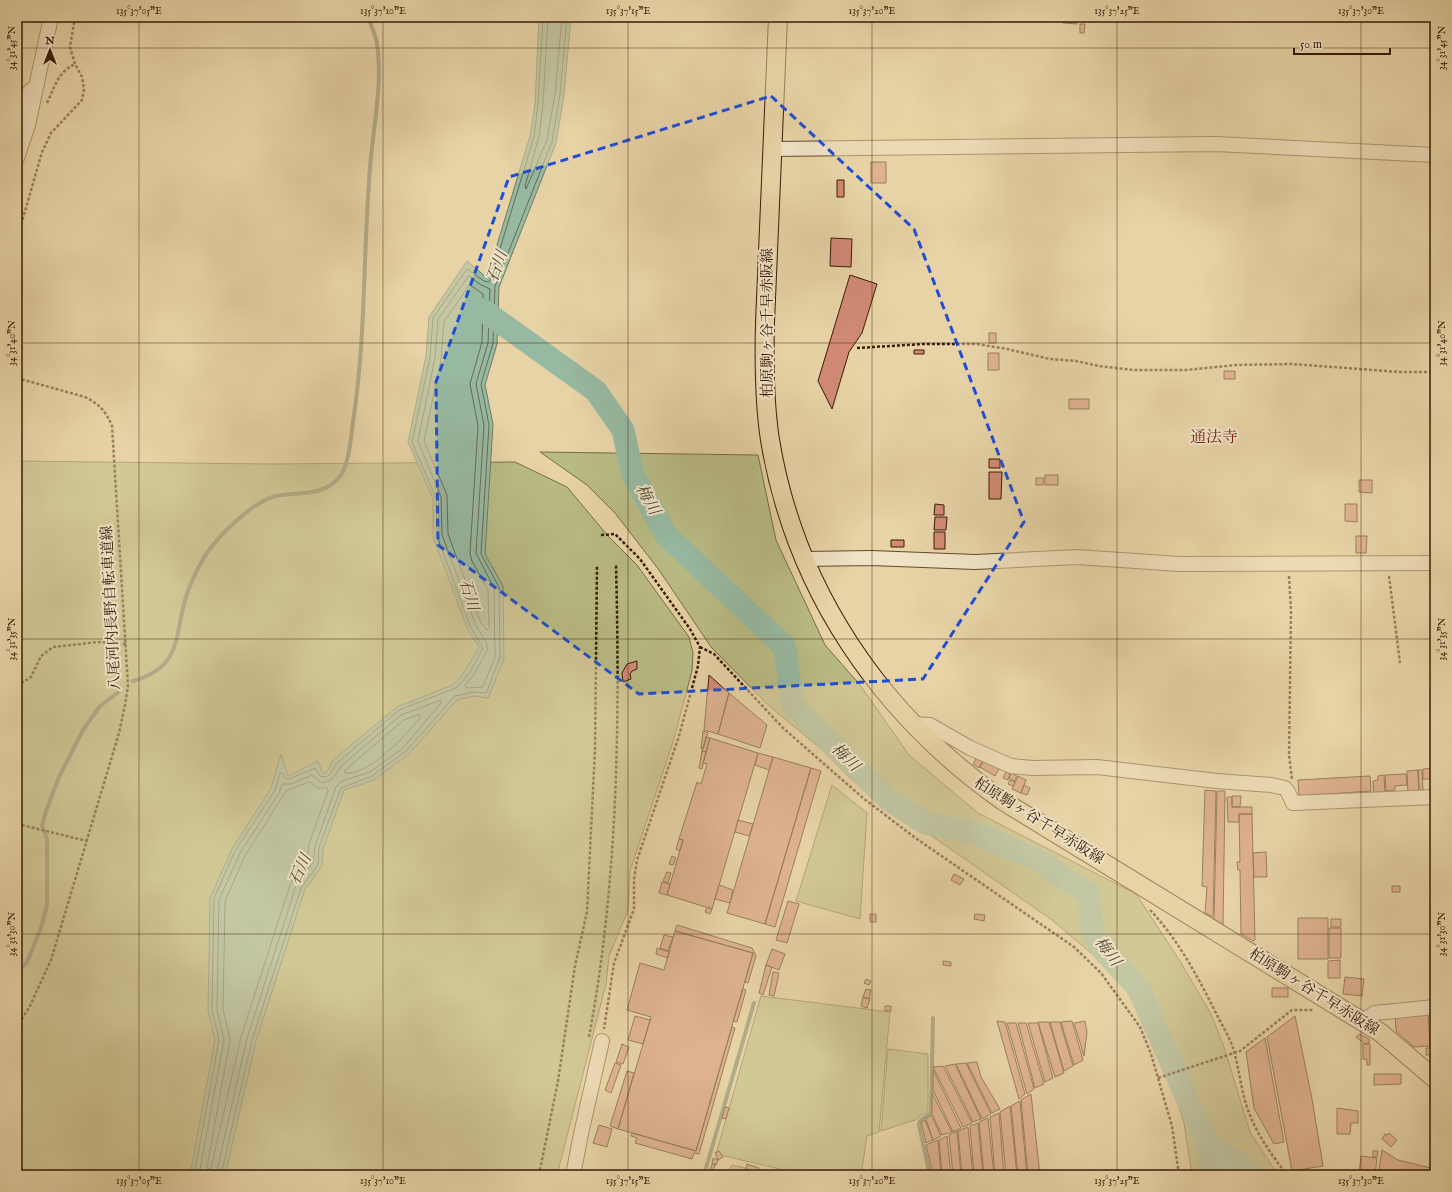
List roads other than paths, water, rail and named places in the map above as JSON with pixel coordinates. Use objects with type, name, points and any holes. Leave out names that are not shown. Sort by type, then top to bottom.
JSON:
[{"type":"main road","name":"柏原駒ヶ谷千早赤阪線","points":[[778,17],[764,371],[770,440],[781,488],[805,559],[826,607],[856,655],[878,685],[913,724],[950,760],[1003,801],[1381,1033],[1435,1079]]},
{"type":"street","points":[[17,158],[27,129],[52,17]]},
{"type":"street","points":[[17,118],[25,98],[37,82]]},
{"type":"street","points":[[772,149],[1216,144],[1435,155]]},
{"type":"street","points":[[805,559],[871,558],[974,562],[1077,557],[1179,564],[1435,563]]},
{"type":"street","points":[[913,724],[930,725],[970,748],[1011,766],[1033,768],[1097,767],[1204,780],[1270,785],[1285,788],[1293,803],[1435,797]]},
{"type":"street","points":[[1362,1021],[1375,1013],[1435,1007]]},
{"type":"street","points":[[573,1175],[602,1041]]},
{"type":"water","name":"石川","points":[[539,17],[571,17],[564,95],[556,143],[499,287],[497,344],[485,385],[493,424],[485,554],[503,586],[504,659],[488,698],[474,696],[457,700],[409,754],[374,780],[344,790],[323,849],[322,866],[305,889],[256,1041],[225,1175],[190,1175],[215,1040],[208,1011],[210,898],[232,849],[271,788],[281,754],[288,776],[318,761],[323,774],[328,770],[333,760],[397,707],[453,685],[465,671],[479,647],[468,630],[433,537],[433,499],[408,442],[426,356],[429,317],[467,261],[487,278],[530,136],[535,104]]},
{"type":"waterway","points":[[133,681],[150,674],[162,666],[170,656],[175,645],[188,591],[205,556],[218,539],[246,512],[267,499],[276,496],[311,492],[327,487],[334,482],[344,470],[348,457],[360,359],[371,153],[377,106],[379,74],[377,43],[368,17]]},
{"type":"waterway","name":"梅川","points":[[483,310],[596,391],[623,430],[633,475],[666,535],[784,646],[793,706],[889,800],[925,823],[978,834],[1036,860],[1089,894],[1092,932],[1102,949],[1138,988],[1206,1141],[1212,1175]]},
{"type":"waterway","points":[[17,973],[27,962],[41,928],[47,905],[47,839],[42,826],[46,811],[59,777],[83,730],[100,706],[120,691]]},
{"type":"waterway","points":[[704,1175],[754,1003]]},
{"type":"waterway","points":[[930,1175],[919,1125],[920,1121],[931,1112],[933,1018]]},
{"type":"waterway","points":[[1206,1141],[1253,1175]]},
{"type":"district","name":"通法寺","points":[[1214,438]]}]
